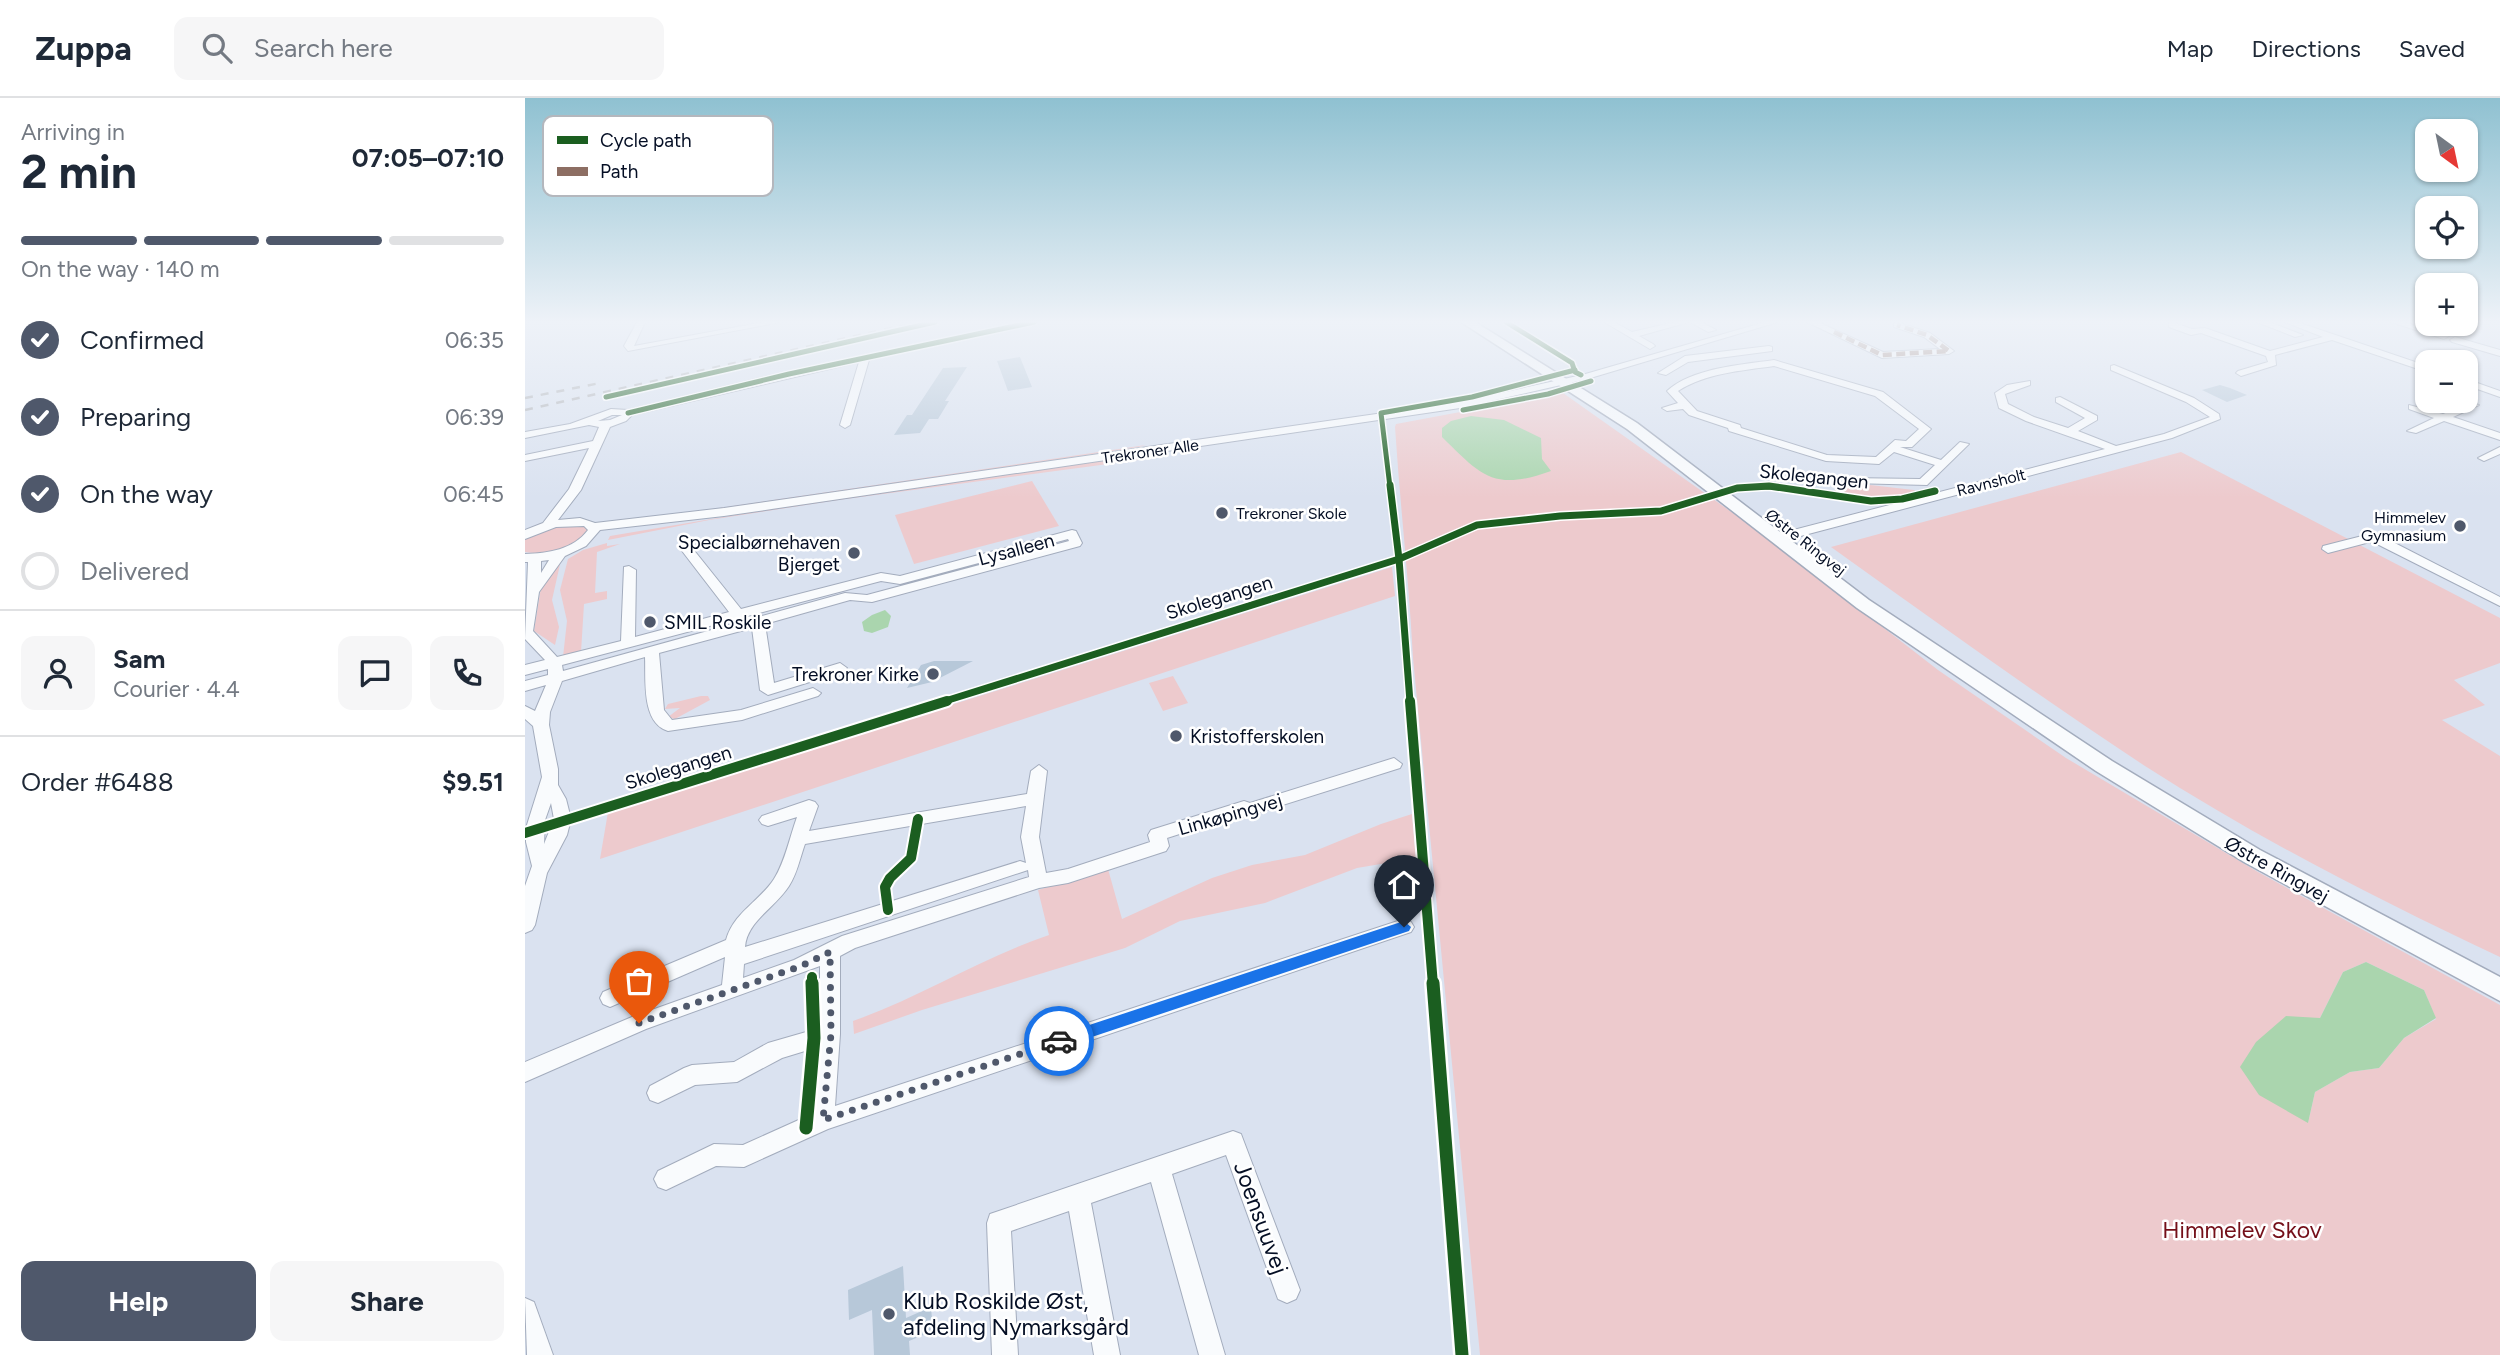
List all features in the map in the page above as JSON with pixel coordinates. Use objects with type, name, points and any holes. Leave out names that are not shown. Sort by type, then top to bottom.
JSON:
[{"type":"main road","name":"Østre Ringvej","points":[[1568,381],[1782,537],[1863,604],[2104,766],[2241,849],[2500,990]]},
{"type":"street","points":[[525,435],[590,421],[606,412],[628,413],[767,381]]},
{"type":"street","points":[[845,425],[858,381]]},
{"type":"street","name":"Trekroner Alle","points":[[571,522],[583,522],[594,527],[724,512],[1383,418],[1471,403],[1568,381]]},
{"type":"street","points":[[1688,381],[1672,391],[1693,413],[1736,428],[1733,429],[1779,449],[1826,458],[1879,461],[1899,442],[1907,444],[1926,429],[1879,394],[1834,381]]},
{"type":"street","name":"Ravnsholt","points":[[1782,537],[2168,436],[2215,419],[2215,416],[2190,400],[2144,381]]},
{"type":"street","points":[[2026,383],[2000,393],[2003,406],[2022,416],[2071,431],[2115,450]]},
{"type":"street","points":[[2478,386],[2500,394]]},
{"type":"street","points":[[2060,400],[2093,418],[2071,431]]},
{"type":"street","points":[[1667,408],[1686,405]]},
{"type":"street","points":[[2413,407],[2500,437]]},
{"type":"street","points":[[590,421],[598,425],[606,424],[623,419],[628,413]]},
{"type":"street","points":[[2412,430],[2456,413]]},
{"type":"street","points":[[547,526],[575,489],[606,424]]},
{"type":"street","points":[[525,458],[597,443]]},
{"type":"street","points":[[1923,483],[1964,444]]},
{"type":"street","points":[[1892,448],[1943,464]]},
{"type":"street","points":[[2484,458],[2500,450]]},
{"type":"street","points":[[1851,480],[1923,483],[1939,495]]},
{"type":"street","points":[[525,535],[547,526],[571,522],[577,495],[575,489]]},
{"type":"street","name":"Trekroner Alle","points":[[560,553],[587,540],[724,512]]},
{"type":"street","points":[[587,540],[594,527]]},
{"type":"street","name":"Lysalleen","points":[[525,670],[557,670],[652,651],[850,596],[867,599],[902,584],[1072,534],[1076,543],[902,584],[881,577],[738,614],[628,643],[557,670],[525,686]]},
{"type":"street","points":[[2328,549],[2369,538],[2381,541],[2500,602]]},
{"type":"street","points":[[684,547],[738,614]]},
{"type":"street","points":[[541,866],[533,845],[533,831],[550,785],[548,755],[541,724],[557,670],[526,633],[533,590],[530,558],[560,553]]},
{"type":"street","points":[[533,590],[560,553]]},
{"type":"street","points":[[628,643],[629,570]]},
{"type":"street","points":[[758,621],[768,690],[840,668]]},
{"type":"street","points":[[652,651],[656,711],[668,726],[742,715],[813,693]]},
{"type":"street","points":[[525,711],[541,724]]},
{"type":"street","name":"Linkøpingvej","points":[[525,1072],[639,1023],[801,966],[849,942],[1039,881],[1068,876],[1160,846],[1157,835],[1244,807],[1245,811],[1394,764]]},
{"type":"street","points":[[1039,771],[1030,837],[1039,881]]},
{"type":"street","points":[[525,925],[541,866],[558,838],[562,822],[563,806],[550,785]]},
{"type":"street","points":[[798,839],[1034,799]]},
{"type":"street","points":[[732,989],[736,937],[744,921],[772,897],[784,879],[809,806],[768,820]]},
{"type":"street","points":[[610,998],[735,952],[1020,868]]},
{"type":"street","points":[[666,1179],[714,1155],[744,1156],[823,1120],[1404,927]]},
{"type":"street","points":[[823,1120],[831,1034],[830,952]]},
{"type":"street","points":[[658,1093],[692,1075],[737,1072],[776,1050],[831,1034]]},
{"type":"street","name":"Joensuuvej","points":[[1005,1355],[999,1223],[1233,1142],[1287,1290]]},
{"type":"street","points":[[1157,1167],[1212,1355]]},
{"type":"street","points":[[1079,1195],[1107,1355]]},
{"type":"street","points":[[525,1311],[540,1355]]},
{"type":"green space","name":"Himmelev Skov","points":[[1563,393],[1764,535],[1938,670],[2066,758],[2258,872],[2500,1005],[2500,1355],[1480,1355],[1413,658],[1396,424]],"holes":[[[2366,962],[2424,990],[2436,1019],[2404,1038],[2379,1068],[2350,1072],[2315,1092],[2308,1123],[2320,1018],[2343,972]]]},
{"type":"green space","points":[[1146,445],[1139,447],[684,516],[686,513]]},
{"type":"green space","points":[[2181,452],[2500,618],[2500,663],[2454,680],[2485,705],[2442,720],[2500,756],[2500,957],[2319,867],[2187,793],[2065,713],[1831,547]]},
{"type":"green space","points":[[1141,456],[1146,459],[838,500],[709,520],[608,540],[610,536],[892,489]]},
{"type":"green space","points":[[1032,481],[1059,526],[914,564],[895,515]]},
{"type":"green space","points":[[1844,482],[1914,490],[1918,493],[1886,499],[1832,493]]},
{"type":"green space","points":[[583,525],[587,527],[587,534],[573,543],[542,553],[525,552],[525,539],[532,535],[553,528]]},
{"type":"green space","points":[[607,543],[607,546],[620,544],[597,552],[595,593],[607,591],[607,599],[584,604],[581,652],[563,657],[567,621],[560,590],[568,559],[583,550]]},
{"type":"green space","points":[[561,560],[552,600],[559,627],[555,645],[534,631],[541,587]]},
{"type":"green space","points":[[1392,567],[1395,596],[600,859],[608,812]]},
{"type":"green space","points":[[1173,676],[1188,703],[1163,711],[1149,683]]},
{"type":"green space","points":[[708,696],[710,700],[675,719],[668,717],[680,708],[665,709],[668,704]]},
{"type":"green space","points":[[1412,814],[1416,858],[1357,868],[1265,903],[1180,921],[1125,948],[922,1010],[854,1034],[853,1021],[1049,935],[1038,890],[1108,869],[1122,919],[1212,878],[1252,865],[1305,855]]},
{"type":"shaded area","points":[[1471,416],[1504,420],[1541,438],[1542,459],[1551,471],[1515,480],[1489,476],[1478,470],[1442,437],[1442,428],[1451,421]]},
{"type":"shaded area","points":[[885,610],[891,616],[888,627],[872,633],[864,631],[862,622]]},
{"type":"shaded area","points":[[2366,962],[2424,990],[2436,1018],[2404,1038],[2379,1068],[2350,1072],[2315,1092],[2308,1123],[2259,1095],[2240,1067],[2256,1042],[2286,1016],[2320,1018],[2343,972]]},
{"type":"building","points":[[935,381],[958,381],[945,401],[949,401],[938,419],[929,419],[920,433],[894,435],[907,415],[912,415]]},
{"type":"building","points":[[1004,381],[1029,381],[1032,387],[1008,391]]},
{"type":"building","points":[[2220,385],[2247,395],[2227,402],[2202,390]]},
{"type":"building","name":"Trekroner Kirke","points":[[934,661],[973,661],[932,682],[907,688],[921,665]]},
{"type":"building","name":"Klub Roskilde Øst, afdeling Nymarksgård","points":[[903,1266],[906,1318],[931,1307],[933,1331],[909,1341],[910,1355],[874,1355],[872,1310],[849,1320],[848,1290]]},
{"type":"railway","points":[[525,410],[656,381]]},
{"type":"railway","points":[[525,398],[600,383]]},
{"type":"cycle path","points":[[606,397],[678,381]]},
{"type":"cycle path","points":[[628,413],[762,381]]},
{"type":"cycle path","points":[[1462,1355],[1399,559],[1381,413],[1472,397],[1534,381]]},
{"type":"cycle path","points":[[1463,410],[1548,394],[1591,381]]},
{"type":"cycle path","name":"Skolegangen","points":[[525,833],[1399,559],[1477,525],[1560,516],[1661,511],[1737,488],[1769,486],[1871,501],[1902,499],[1935,491]]},
{"type":"cycle path","points":[[888,910],[885,887],[890,878],[911,858],[918,819]]},
{"type":"cycle path","points":[[806,1128],[814,1038],[812,977]]},
{"type":"way so far","points":[[639,1023],[801,966],[830,952],[831,1034],[823,1120],[1059,1041]]},
{"type":"place","name":"Trekroner Skole","points":[[1222,513]]},
{"type":"place","name":"Himmelev Gymnasium","points":[[2460,526]]},
{"type":"place","name":"Specialbørnehaven Bjerget","points":[[854,553]]},
{"type":"place","name":"SMIL Roskile","points":[[650,622]]},
{"type":"place","name":"Trekroner Kirke","points":[[933,674]]},
{"type":"place","name":"Kristofferskolen","points":[[1176,736]]},
{"type":"place","name":"Klub Roskilde Øst, afdeling Nymarksgård","points":[[889,1314]]},
{"type":"route","points":[[1059,1041],[1404,927]]}]
